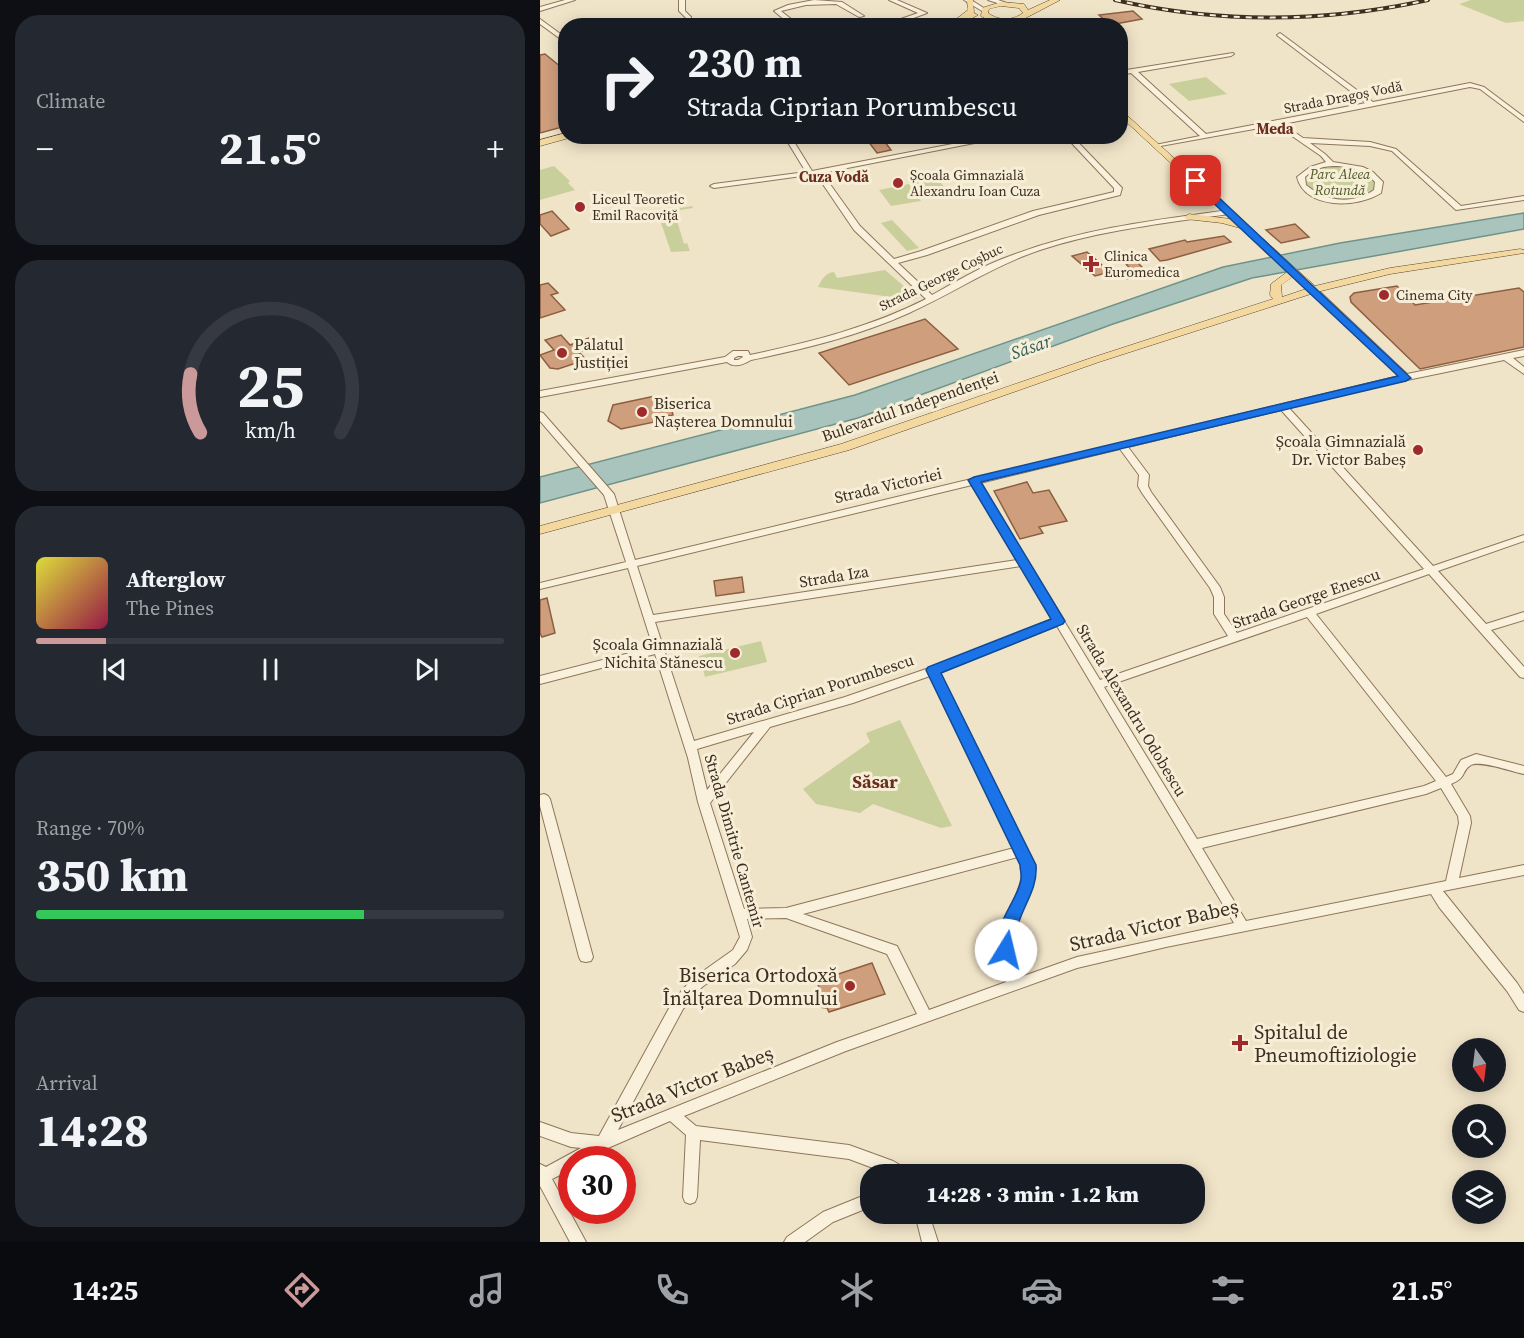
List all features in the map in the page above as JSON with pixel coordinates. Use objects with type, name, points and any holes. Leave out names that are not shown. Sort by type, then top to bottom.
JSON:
[{"type":"main road","points":[[972,18],[995,5],[1056,0]]},
{"type":"main road","points":[[967,18],[972,10],[968,1]]},
{"type":"main road","points":[[1020,18],[1027,14],[1033,1]]},
{"type":"main road","points":[[1030,18],[1033,1]]},
{"type":"main road","points":[[1008,3],[1025,8],[1028,18]]},
{"type":"main road","points":[[984,10],[986,16],[992,18]]},
{"type":"main road","points":[[1128,119],[1313,290]]},
{"type":"main road","points":[[540,143],[558,138]]},
{"type":"main road","points":[[1189,217],[1223,220],[1245,226]]},
{"type":"main road","name":"Bulevardul Independenței","points":[[540,530],[845,447],[1095,360],[1313,290],[1390,271],[1521,249]]},
{"type":"main road","points":[[1280,301],[1275,295],[1276,284],[1294,272]]},
{"type":"street","points":[[540,9],[555,2],[572,0]]},
{"type":"street","points":[[682,0],[682,11],[689,18]]},
{"type":"street","points":[[892,0],[924,13],[909,18]]},
{"type":"street","points":[[991,0],[1008,3]]},
{"type":"street","points":[[786,18],[777,11],[807,1],[836,1],[861,16]]},
{"type":"street","points":[[968,1],[984,10]]},
{"type":"street","points":[[540,21],[558,35]]},
{"type":"street","points":[[1280,35],[1371,104]]},
{"type":"street","points":[[1128,72],[1231,54]]},
{"type":"street","points":[[1133,71],[1204,136]]},
{"type":"street","name":"Strada Dragoș Vodă","points":[[1157,146],[1475,85],[1524,120]]},
{"type":"street","points":[[1276,122],[1331,164],[1349,165],[1371,173],[1379,182],[1378,190],[1368,198],[1344,201],[1318,196],[1303,186],[1301,177],[1305,171],[1331,164]]},
{"type":"street","points":[[1302,140],[1370,144],[1394,150],[1459,208],[1524,198]]},
{"type":"street","points":[[793,144],[850,220],[931,299]]},
{"type":"street","points":[[714,186],[814,172],[964,144]]},
{"type":"street","points":[[892,262],[1036,213],[1070,203],[1113,195],[1119,190],[1118,188],[1076,144]]},
{"type":"street","name":"Strada George Coșbuc","points":[[540,394],[730,360],[736,353],[747,357],[772,352],[863,328],[931,299],[993,266],[1046,245],[1107,229],[1229,212]]},
{"type":"street","points":[[1313,290],[1406,378]]},
{"type":"street","name":"Strada Victoriei","points":[[540,586],[1283,406],[1524,352]]},
{"type":"street","points":[[1505,356],[1524,371]]},
{"type":"street","points":[[540,386],[567,388]]},
{"type":"street","points":[[1283,406],[1524,674]]},
{"type":"street","name":"Strada Dimitrie Cantemir","points":[[541,417],[609,494],[690,747],[704,802],[746,937],[744,948],[738,956],[708,975],[690,990],[676,1009],[603,1143]]},
{"type":"street","points":[[1122,445],[1144,476],[1143,486],[1147,493],[1215,587],[1219,597],[1218,614],[1235,638]]},
{"type":"street","name":"Strada Alexandru Odobescu","points":[[974,480],[1243,926]]},
{"type":"street","name":"Strada George Enescu","points":[[1098,686],[1524,538]]},
{"type":"street","name":"Strada Iza","points":[[649,618],[1024,562]]},
{"type":"street","points":[[1309,612],[1444,783],[1464,816],[1465,824],[1451,884]]},
{"type":"street","points":[[1483,629],[1524,616]]},
{"type":"street","name":"Strada Ciprian Porumbescu","points":[[690,747],[849,700],[1059,621]]},
{"type":"street","points":[[540,680],[659,649]]},
{"type":"street","points":[[933,670],[1028,865],[1029,880],[1014,912],[1007,934],[1006,950],[1013,984]]},
{"type":"street","points":[[704,802],[766,724]]},
{"type":"street","points":[[1194,845],[1426,790],[1458,777],[1465,763],[1476,758],[1524,770]]},
{"type":"street","points":[[541,798],[586,957]]},
{"type":"street","points":[[740,914],[786,913],[1021,850]]},
{"type":"street","name":"Strada Victor Babeș","points":[[598,1146],[672,1114],[1013,984],[1121,952],[1524,870]]},
{"type":"street","points":[[1434,888],[1443,903],[1518,986],[1524,1006]]},
{"type":"street","points":[[786,913],[892,950],[925,1016]]},
{"type":"street","points":[[672,1114],[693,1131],[849,1152],[882,1164]]},
{"type":"street","points":[[540,1129],[571,1140],[603,1143]]},
{"type":"street","points":[[690,1197],[693,1131]]},
{"type":"street","name":"Strada Victor Babeș","points":[[541,1175],[558,1167]]},
{"type":"street","points":[[541,1175],[578,1242]]},
{"type":"street","points":[[792,1242],[828,1217],[860,1204]]},
{"type":"street","points":[[925,1224],[930,1242]]},
{"type":"green space","points":[[1471,0],[1524,0],[1524,21],[1506,23],[1459,4]]},
{"type":"green space","points":[[1206,77],[1227,94],[1189,101],[1169,84]]},
{"type":"green space","name":"Parc Aleea Rotundă","points":[[1337,165],[1355,168],[1373,176],[1377,187],[1361,198],[1343,200],[1307,188],[1303,177],[1315,168]]},
{"type":"green space","points":[[554,166],[570,181],[568,183],[575,190],[540,200],[540,170]]},
{"type":"green space","points":[[934,173],[947,191],[922,196],[909,178]]},
{"type":"green space","points":[[909,184],[921,201],[891,206],[879,190]]},
{"type":"green space","points":[[692,206],[693,208],[674,211],[684,244],[687,243],[690,251],[671,252],[658,214],[667,210]]},
{"type":"green space","points":[[892,220],[919,248],[907,251],[881,223]]},
{"type":"green space","points":[[885,270],[918,298],[913,300],[818,287],[824,277],[834,272],[837,278]]},
{"type":"green space","points":[[761,641],[767,662],[705,677],[699,656]]},
{"type":"green space","points":[[900,720],[952,826],[941,828],[873,804],[860,813],[816,804],[803,789],[870,742],[866,733]]},
{"type":"water","points":[[1524,213],[1524,229],[1252,278],[1113,324],[858,418],[540,503],[540,477],[855,395],[1223,267],[1340,243]]},
{"type":"building","points":[[1133,11],[1142,19],[1128,22],[1128,18],[1102,18],[1099,15]]},
{"type":"building","points":[[545,54],[558,65],[558,128],[540,133],[540,55]]},
{"type":"building","points":[[870,144],[886,144],[891,150],[877,153]]},
{"type":"building","points":[[552,211],[569,229],[551,236],[540,224],[540,215]]},
{"type":"building","points":[[1295,224],[1309,237],[1281,243],[1266,230]]},
{"type":"building","points":[[1224,236],[1231,242],[1167,260],[1160,261],[1149,249],[1185,240],[1187,242]]},
{"type":"building","name":"Clinica Euromedica","points":[[1087,252],[1110,272],[1095,276],[1072,256]]},
{"type":"building","points":[[1136,261],[1149,274],[1127,279],[1121,273],[1132,271],[1126,264]]},
{"type":"building","points":[[548,283],[558,293],[551,295],[565,310],[540,318],[540,285]]},
{"type":"building","points":[[1397,286],[1415,305],[1519,288],[1524,292],[1524,347],[1420,369],[1351,302],[1350,297],[1354,293]]},
{"type":"building","points":[[925,319],[958,349],[849,385],[819,353]]},
{"type":"building","name":"Palatul Justiției","points":[[561,335],[570,345],[592,337],[599,345],[579,352],[589,363],[583,365],[576,363],[558,369],[550,368],[540,355],[554,350],[545,340]]},
{"type":"building","name":"Biserica Nașterea Domnului","points":[[655,396],[669,399],[673,415],[664,417],[664,420],[621,429],[608,421],[613,405]]},
{"type":"building","points":[[1027,482],[1033,493],[1049,490],[1067,521],[1039,527],[1043,533],[1020,539],[994,491]]},
{"type":"building","points":[[742,577],[744,592],[716,596],[714,581]]},
{"type":"building","points":[[547,598],[555,633],[542,637],[540,600]]},
{"type":"building","name":"Biserica Ortodoxă Înălțarea Domnului","points":[[872,963],[885,994],[829,1012],[827,1008],[819,1007],[815,995],[820,991],[817,981]]},
{"type":"railway","points":[[1115,0],[1193,13],[1272,18],[1350,13],[1428,0]]},
{"type":"place","name":"Școala Gimnazială Alexandru Ioan Cuza","points":[[898,183]]},
{"type":"place","name":"Liceul Teoretic Emil Racoviță","points":[[580,207]]},
{"type":"place","name":"Clinica Euromedica","points":[[1091,264]]},
{"type":"place","name":"Cinema City","points":[[1384,295]]},
{"type":"place","name":"Palatul Justiției","points":[[562,353]]},
{"type":"place","name":"Biserica Nașterea Domnului","points":[[642,412]]},
{"type":"place","name":"Școala Gimnazială Dr. Victor Babeș","points":[[1418,450]]},
{"type":"place","name":"Școala Gimnazială Nichita Stănescu","points":[[735,653]]},
{"type":"place","name":"Biserica Ortodoxă Înălțarea Domnului","points":[[850,986]]},
{"type":"place","name":"Spitalul de Pneumoftiziologie","points":[[1240,1043]]},
{"type":"district","name":"Meda","points":[[1275,129]]},
{"type":"district","name":"Cuza Vodă","points":[[834,177]]},
{"type":"district","name":"Săsar","points":[[875,782]]},
{"type":"route","points":[[1006,950],[1007,934],[1014,912],[1027,889],[1028,865],[933,670],[1059,621],[974,480],[1406,378],[1355,332],[1285,262],[1196,181]]}]
